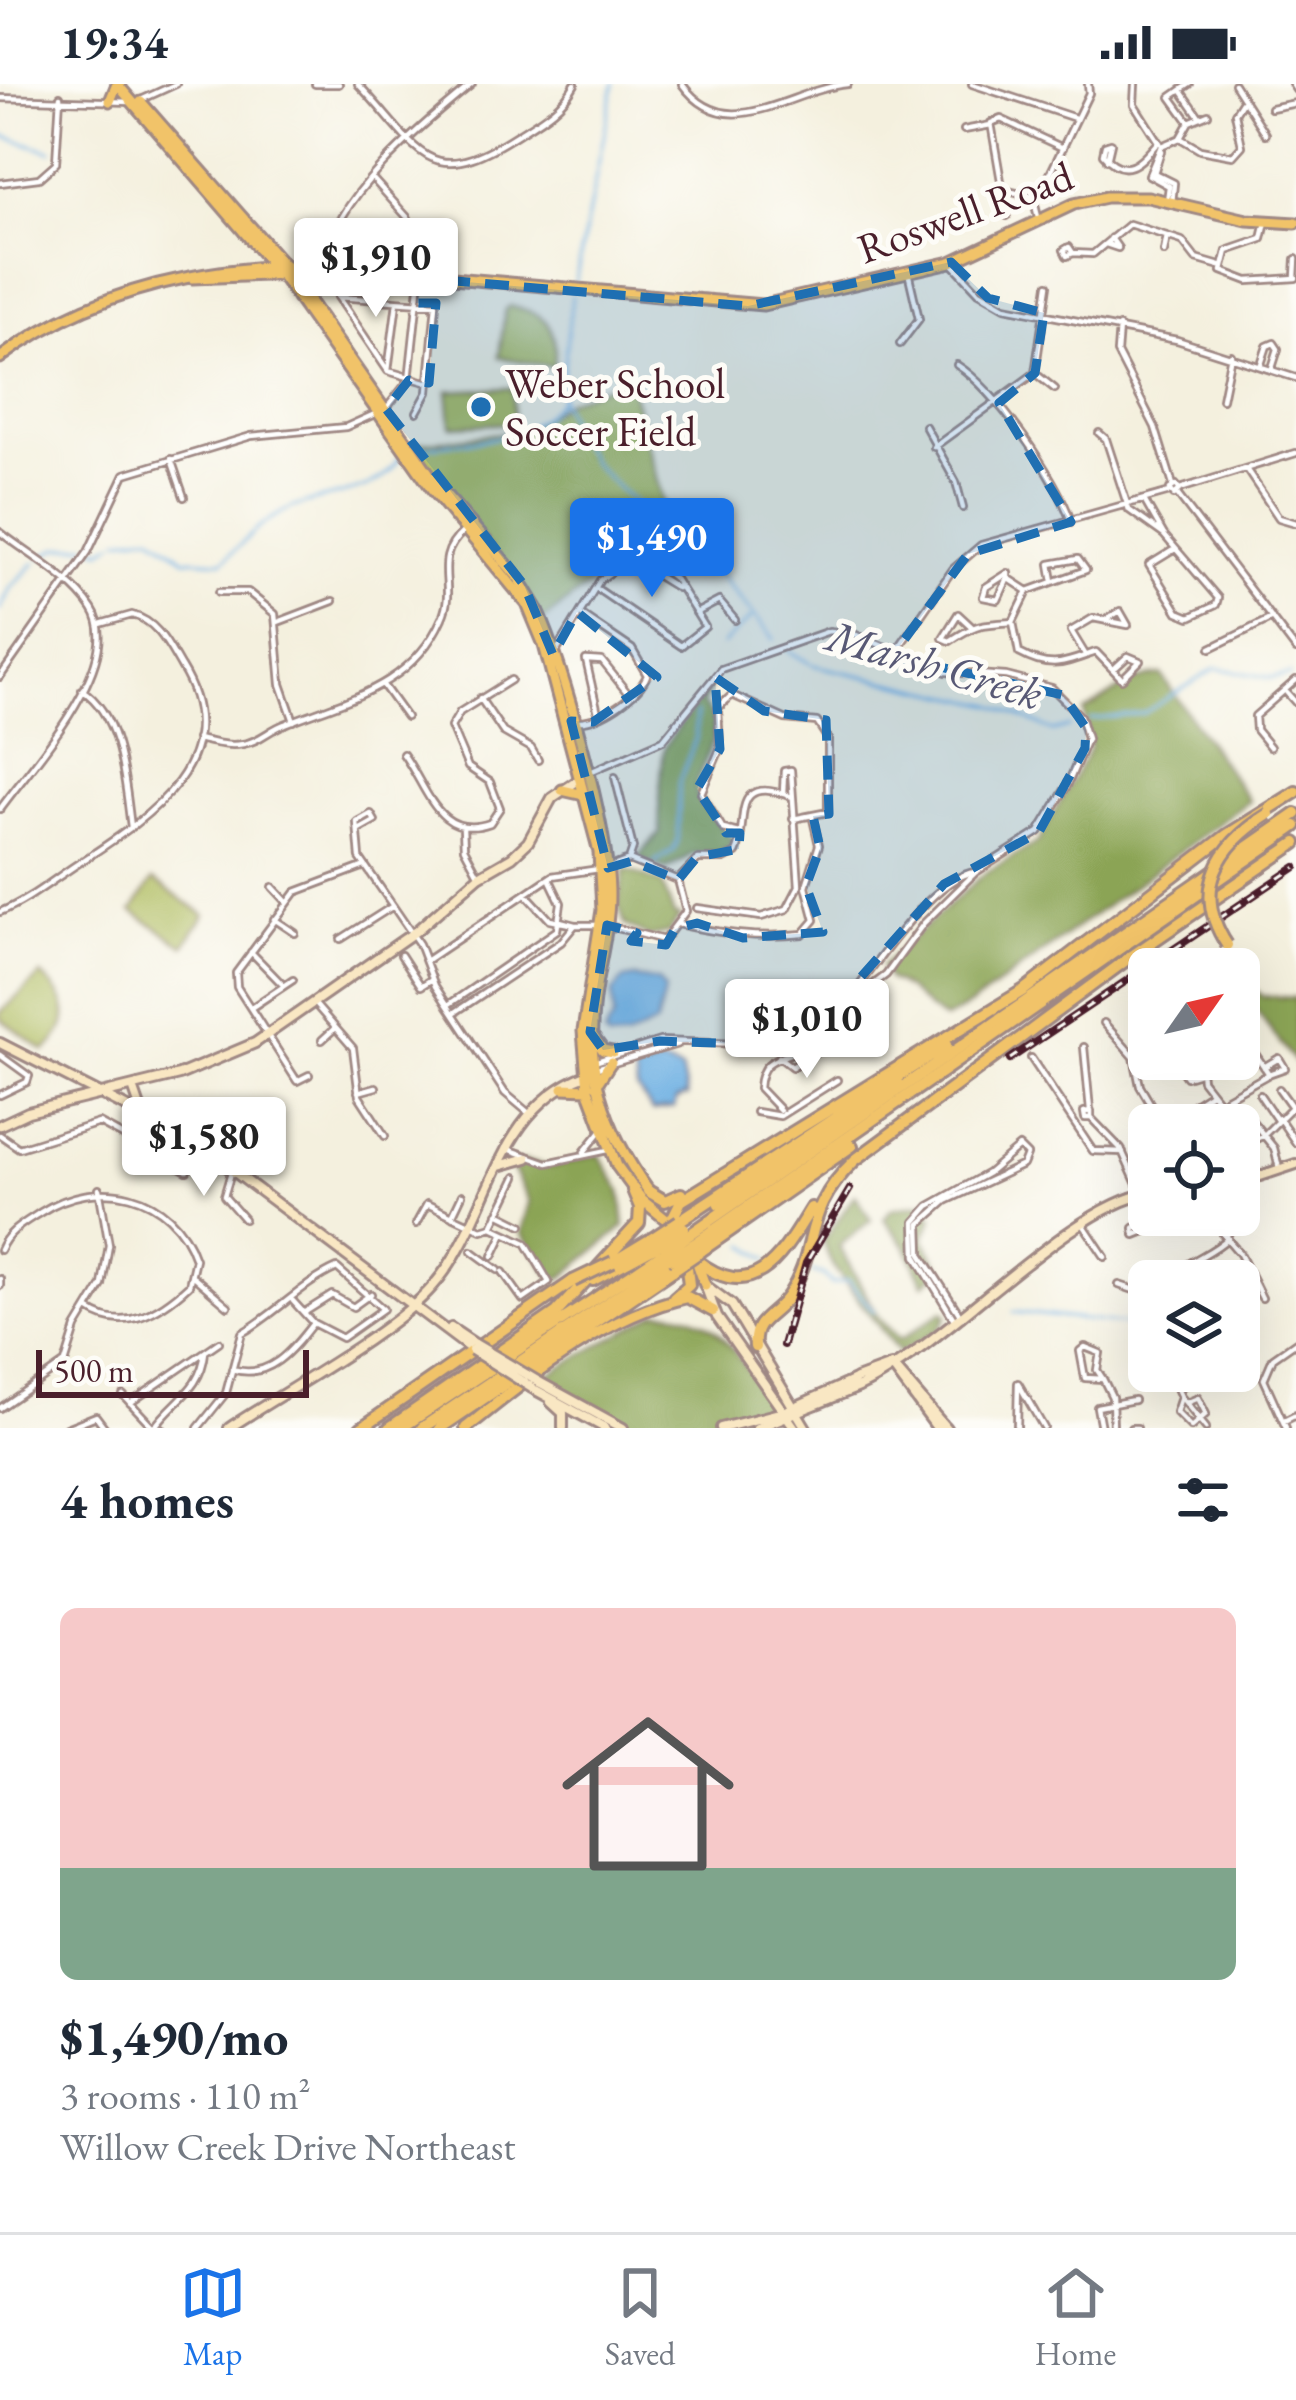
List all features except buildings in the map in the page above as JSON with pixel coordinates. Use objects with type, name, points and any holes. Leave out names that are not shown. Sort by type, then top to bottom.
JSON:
[{"type":"highway","points":[[1228,945],[1210,901],[1217,860],[1242,831],[1296,795]]},
{"type":"highway","points":[[648,1191],[660,1200],[672,1199],[986,1014],[1074,955],[1227,836],[1296,795]]},
{"type":"highway","points":[[401,1428],[954,1055],[1296,814]]},
{"type":"highway","points":[[422,1428],[678,1244],[980,1050],[1296,826]]},
{"type":"highway","points":[[633,1232],[678,1244],[728,1276],[754,1276],[770,1267],[830,1179],[1296,843]]},
{"type":"highway","points":[[440,1428],[986,1014]]},
{"type":"highway","points":[[755,1347],[756,1326],[793,1287],[820,1201],[841,1174],[880,1141]]},
{"type":"highway","points":[[455,1428],[625,1318],[687,1288],[675,1206],[747,1158]]},
{"type":"highway","points":[[388,1428],[557,1312],[633,1232],[641,1213],[633,1190]]},
{"type":"highway","points":[[361,1428],[613,1262],[678,1244]]},
{"type":"highway","points":[[372,1428],[574,1285],[678,1244]]},
{"type":"highway","points":[[666,1302],[695,1298],[713,1311]]},
{"type":"highway","points":[[466,1428],[507,1394]]},
{"type":"highway","points":[[372,1428],[428,1401]]},
{"type":"main road","points":[[110,101],[122,84],[310,299],[467,530],[519,590],[550,656]]},
{"type":"main road","points":[[137,101],[259,249],[283,271],[321,332],[437,485],[530,594],[583,777],[604,869],[603,925],[587,1071]]},
{"type":"main road","points":[[179,154],[199,172]]},
{"type":"main road","name":"Roswell Road","points":[[191,278],[349,266],[747,306],[951,262],[1106,197],[1296,223]]},
{"type":"main road","points":[[254,268],[259,249]]},
{"type":"main road","points":[[283,271],[349,266]]},
{"type":"main road","name":"Roswell Road","points":[[0,358],[99,302],[191,278],[254,268],[283,271]]},
{"type":"main road","points":[[310,299],[309,285],[322,269]]},
{"type":"main road","name":"Roswell Road","points":[[322,269],[441,277]]},
{"type":"main road","points":[[321,332],[357,368]]},
{"type":"main road","points":[[583,777],[604,869]]},
{"type":"main road","points":[[562,790],[584,794]]},
{"type":"main road","points":[[603,925],[584,1019],[587,1071],[610,1150],[633,1190],[657,1211]]},
{"type":"main road","points":[[590,1034],[612,1057],[592,1087]]},
{"type":"main road","points":[[563,1088],[592,1087]]},
{"type":"main road","points":[[592,1087],[613,1138],[705,1285]]},
{"type":"street","points":[[0,98],[137,101],[176,84]]},
{"type":"street","points":[[315,84],[339,84]]},
{"type":"street","points":[[358,84],[441,163],[475,161],[549,114],[575,84]]},
{"type":"street","points":[[322,269],[351,202],[472,84]]},
{"type":"street","points":[[682,84],[707,110],[731,116],[848,84]]},
{"type":"street","points":[[972,84],[1076,118]]},
{"type":"street","points":[[1040,221],[1033,197],[1063,148],[1088,84]]},
{"type":"street","points":[[1135,84],[1134,104],[1160,145]]},
{"type":"street","points":[[1189,122],[1171,97],[1190,84]]},
{"type":"street","points":[[1234,84],[1266,134]]},
{"type":"street","points":[[15,88],[16,98]]},
{"type":"street","points":[[1181,90],[1199,116]]},
{"type":"street","points":[[0,183],[39,178],[56,163],[60,96]]},
{"type":"street","points":[[1180,138],[1200,150],[1239,153],[1235,113],[1242,102]]},
{"type":"street","points":[[1270,108],[1296,103]]},
{"type":"street","points":[[1108,160],[1130,170],[1160,145],[1180,138],[1189,122],[1208,114]]},
{"type":"street","points":[[964,130],[1001,118],[1063,148]]},
{"type":"street","points":[[991,124],[1006,216]]},
{"type":"street","points":[[1160,145],[1149,175],[1169,186],[1169,202]]},
{"type":"street","points":[[372,178],[408,218]]},
{"type":"street","points":[[1000,189],[1033,197]]},
{"type":"street","points":[[1220,266],[1232,247],[1264,237],[1266,222]]},
{"type":"street","points":[[1073,253],[1093,254],[1129,224],[1182,241],[1196,259],[1220,266],[1228,277],[1296,278],[1296,260]]},
{"type":"street","points":[[1164,252],[1168,236]]},
{"type":"street","points":[[369,268],[379,251]]},
{"type":"street","points":[[951,262],[988,298],[1232,355],[1296,378]]},
{"type":"street","points":[[900,344],[919,319],[909,274]]},
{"type":"street","points":[[0,676],[94,541],[119,480],[133,470],[259,434],[346,428],[382,411],[409,380],[419,278]]},
{"type":"street","points":[[934,447],[1035,374],[1048,284]]},
{"type":"street","points":[[417,412],[429,383],[436,304],[338,297],[388,370],[429,383]]},
{"type":"street","points":[[388,370],[397,302]]},
{"type":"street","points":[[1119,327],[1118,352],[1156,427],[1175,490],[1296,650]]},
{"type":"street","points":[[1261,364],[1268,344],[1277,346],[1272,368]]},
{"type":"street","points":[[1222,399],[1232,355]]},
{"type":"street","points":[[957,365],[984,382],[1058,488],[1071,522]]},
{"type":"street","points":[[1035,374],[1055,389]]},
{"type":"street","points":[[925,426],[956,482],[963,508]]},
{"type":"street","points":[[1099,433],[1106,439],[1126,505],[1164,535]]},
{"type":"street","points":[[896,653],[968,554],[1001,537],[1071,522],[1296,453]]},
{"type":"street","points":[[171,459],[184,497]]},
{"type":"street","points":[[1246,469],[1279,518],[1296,523]]},
{"type":"street","points":[[1144,500],[1164,535],[1219,601],[1180,618],[1145,564],[1175,549]]},
{"type":"street","points":[[197,740],[244,744],[383,686],[408,665],[441,621],[447,603],[444,560],[467,530]]},
{"type":"street","points":[[0,532],[88,603],[100,624],[100,656],[82,690],[0,808]]},
{"type":"street","points":[[550,656],[596,588],[630,559],[648,570],[664,568],[704,627],[681,646],[672,645],[596,588]]},
{"type":"street","points":[[1053,581],[1050,564],[1078,559],[1086,570],[1028,591],[1013,622],[1019,653],[1040,665],[1068,665],[1096,652],[1116,667]]},
{"type":"street","points":[[1008,578],[998,600],[983,597],[986,586],[1008,573],[1008,578],[1028,591]]},
{"type":"street","points":[[219,592],[256,595],[278,622],[281,684],[294,721]]},
{"type":"street","points":[[278,622],[333,601]]},
{"type":"street","points":[[696,614],[719,601],[735,620]]},
{"type":"street","points":[[972,626],[958,614],[943,638],[950,641],[980,621],[1013,622]]},
{"type":"street","points":[[0,912],[131,828],[178,785],[197,740],[192,688],[155,627],[132,615],[100,624]]},
{"type":"street","points":[[568,722],[592,722],[646,680],[644,662],[620,638],[582,615]]},
{"type":"street","points":[[1086,655],[1071,631],[1093,618],[1107,619]]},
{"type":"street","points":[[1211,648],[1272,618]]},
{"type":"street","points":[[0,1125],[28,1112],[199,1068],[266,1035],[412,933],[527,842],[543,808],[562,790],[664,740],[709,679],[737,662],[829,631],[854,634],[946,672],[1034,681],[1063,694],[1079,716],[1085,748],[1039,832],[976,872],[934,912],[879,980],[800,1034],[766,1045],[660,1041],[587,1071],[532,1113],[505,1148],[417,1306],[229,1428]]},
{"type":"street","points":[[598,713],[586,660],[602,661],[630,696]]},
{"type":"street","points":[[1034,681],[1040,665]]},
{"type":"street","points":[[403,754],[441,816],[463,828],[490,824],[500,808],[490,782],[461,755],[451,727],[460,712],[511,680]]},
{"type":"street","points":[[1270,747],[1256,730],[1255,716],[1288,693],[1296,680]]},
{"type":"street","points":[[383,686],[406,717]]},
{"type":"street","points":[[82,690],[106,718],[123,773],[131,828]]},
{"type":"street","points":[[1288,693],[1296,703]]},
{"type":"street","points":[[740,833],[723,829],[701,794],[720,749],[718,707],[731,695],[785,719],[822,726],[830,766],[828,812],[793,820]]},
{"type":"street","points":[[480,698],[497,726],[531,748],[538,760]]},
{"type":"street","points":[[678,924],[697,923],[743,938],[803,934],[814,920],[802,886],[791,770],[784,771],[783,794]]},
{"type":"street","points":[[615,777],[633,848],[629,860]]},
{"type":"street","points":[[678,880],[698,859],[733,856],[740,810],[750,797],[792,797]]},
{"type":"street","points":[[526,893],[539,912],[574,926],[603,925],[664,940],[692,910],[774,916],[787,909],[802,886],[819,845],[813,816]]},
{"type":"street","points":[[463,828],[467,854],[481,874]]},
{"type":"street","points":[[359,830],[356,848],[412,933],[432,979],[508,1097],[532,1113]]},
{"type":"street","points":[[427,960],[549,877],[604,869],[629,860],[678,880],[692,910]]},
{"type":"street","points":[[309,1075],[297,1081],[235,978],[286,901],[305,887],[343,878],[365,866]]},
{"type":"street","points":[[842,1008],[936,892],[957,876],[976,872]]},
{"type":"street","points":[[448,1005],[553,935],[561,903],[549,877]]},
{"type":"street","points":[[273,887],[286,901]]},
{"type":"street","points":[[341,939],[392,906]]},
{"type":"street","points":[[274,919],[295,933]]},
{"type":"street","points":[[454,1014],[561,942],[574,926]]},
{"type":"street","points":[[250,952],[284,986]]},
{"type":"street","points":[[400,955],[421,986],[432,979]]},
{"type":"street","points":[[870,973],[879,980]]},
{"type":"street","points":[[251,1008],[293,980]]},
{"type":"street","points":[[313,1002],[356,1056],[358,1092],[385,1136]]},
{"type":"street","points":[[1104,1023],[1134,1057],[1140,1086],[1151,1104]]},
{"type":"street","points":[[322,1040],[335,1028]]},
{"type":"street","points":[[780,1110],[759,1088],[762,1069],[831,1030]]},
{"type":"street","points":[[779,1057],[791,1067],[815,1052],[817,1040]]},
{"type":"street","points":[[0,1043],[143,1115],[233,1169],[474,1347],[604,1428]]},
{"type":"street","points":[[1084,1047],[1088,1115],[1128,1159]]},
{"type":"street","points":[[0,1055],[29,1076],[27,1082],[0,1094]]},
{"type":"street","points":[[1030,1058],[1072,1125],[1098,1155],[1124,1152]]},
{"type":"street","points":[[756,1112],[780,1116],[837,1080]]},
{"type":"street","points":[[1203,1080],[1219,1104]]},
{"type":"street","points":[[1221,1104],[1255,1080]]},
{"type":"street","points":[[134,1087],[143,1115]]},
{"type":"street","points":[[358,1092],[376,1088]]},
{"type":"street","points":[[1260,1138],[1292,1107],[1279,1089]]},
{"type":"street","points":[[1197,1104],[1211,1093]]},
{"type":"street","points":[[1260,1095],[1296,1143]]},
{"type":"street","points":[[1072,1125],[1088,1115]]},
{"type":"street","points":[[0,1136],[19,1148],[99,1123],[187,1171]]},
{"type":"street","points":[[580,1156],[602,1131]]},
{"type":"street","points":[[1260,1131],[1279,1168]]},
{"type":"street","points":[[1018,1147],[1027,1155],[1023,1165],[946,1201],[920,1224],[921,1254],[959,1320],[916,1256],[915,1222],[929,1206],[992,1171],[1018,1147]]},
{"type":"street","points":[[505,1148],[527,1159]]},
{"type":"street","points":[[493,1171],[508,1161],[554,1163],[610,1150]]},
{"type":"street","points":[[1260,1176],[1296,1164]]},
{"type":"street","points":[[233,1169],[224,1196],[244,1219]]},
{"type":"street","points":[[492,1227],[516,1177]]},
{"type":"street","points":[[0,1250],[11,1233],[51,1206],[99,1190],[126,1195],[172,1221],[194,1252],[194,1277],[183,1291],[136,1320],[110,1321],[88,1309]]},
{"type":"street","points":[[0,1408],[65,1363],[109,1257],[99,1190]]},
{"type":"street","points":[[452,1216],[462,1195]]},
{"type":"street","points":[[793,1418],[892,1366],[1108,1207],[1128,1200]]},
{"type":"street","points":[[416,1224],[428,1204],[482,1230],[492,1227],[526,1243],[549,1282],[523,1300],[501,1271],[472,1251]]},
{"type":"street","points":[[498,1214],[522,1225]]},
{"type":"street","points":[[1084,1224],[1105,1257]]},
{"type":"street","points":[[494,1256],[504,1233]]},
{"type":"street","points":[[1197,1260],[1211,1254],[1227,1237],[1262,1298]]},
{"type":"street","points":[[198,1428],[226,1393],[242,1333],[293,1301],[301,1288],[337,1268],[371,1294],[382,1309],[342,1338],[313,1323],[293,1301]]},
{"type":"street","points":[[194,1277],[228,1306]]},
{"type":"street","points":[[705,1285],[729,1301],[793,1418]]},
{"type":"street","points":[[705,1285],[713,1311],[793,1418],[807,1428],[816,1406]]},
{"type":"street","points":[[1119,1286],[1128,1289]]},
{"type":"street","points":[[427,1292],[430,1314]]},
{"type":"street","points":[[305,1312],[332,1295],[353,1307],[371,1294]]},
{"type":"street","points":[[417,1306],[474,1347]]},
{"type":"street","points":[[233,1367],[247,1374],[266,1370],[292,1351],[313,1323]]},
{"type":"street","points":[[130,1403],[219,1342]]},
{"type":"street","points":[[1296,1342],[1274,1358],[1264,1379],[1285,1425],[1296,1415]]},
{"type":"street","points":[[1103,1379],[1085,1378],[1080,1351],[1085,1347],[1097,1348],[1103,1358],[1096,1370],[1103,1379],[1112,1407],[1113,1428]]},
{"type":"street","points":[[153,1428],[194,1389],[203,1373],[205,1352]]},
{"type":"street","points":[[892,1366],[937,1428]]},
{"type":"street","points":[[892,1366],[946,1428]]},
{"type":"street","points":[[721,1428],[793,1418],[858,1383]]},
{"type":"street","points":[[1017,1428],[1013,1409],[1018,1383],[1043,1428]]},
{"type":"street","points":[[535,1385],[563,1413],[562,1428]]},
{"type":"street","points":[[1179,1392],[1206,1428]]},
{"type":"street","points":[[1181,1397],[1198,1397],[1207,1414],[1186,1426],[1174,1405],[1185,1392]]},
{"type":"street","points":[[123,1395],[153,1428],[162,1428]]},
{"type":"street","points":[[765,1423],[775,1395]]},
{"type":"street","points":[[546,1396],[623,1428]]},
{"type":"street","points":[[1101,1428],[1097,1407],[1133,1400]]},
{"type":"street","points":[[562,1428],[583,1413]]},
{"type":"street","points":[[574,1428],[583,1413]]},
{"type":"street","points":[[66,1428],[96,1415],[105,1428]]},
{"type":"highlighted area","points":[[951,262],[988,298],[1044,313],[1035,373],[999,403],[1071,522],[968,554],[892,656],[1063,695],[1086,728],[1085,748],[1039,832],[944,884],[818,1025],[766,1045],[660,1041],[603,1050],[590,1032],[607,925],[637,933],[631,941],[666,945],[675,929],[697,923],[743,938],[823,932],[806,886],[820,848],[813,816],[829,814],[826,720],[764,711],[715,677],[720,749],[697,789],[726,833],[740,833],[739,849],[697,857],[678,880],[632,861],[608,868],[571,721],[593,722],[657,677],[577,612],[553,655],[524,585],[386,409],[409,380],[429,383],[436,303],[416,303],[420,278],[748,306]]},
{"type":"green space","points":[[510,306],[534,313],[548,324],[555,342],[554,367],[499,357],[505,310]]},
{"type":"green space","points":[[629,378],[669,524],[540,623],[526,592],[404,445],[526,430],[568,400]]},
{"type":"green space","name":"Weber School Soccer Field","points":[[512,388],[514,423],[451,426],[448,391]]},
{"type":"green space","points":[[1161,675],[1249,801],[971,1005],[945,1019],[889,980],[881,966],[985,873],[1038,842],[1090,748],[1084,711],[1130,684]]},
{"type":"green space","points":[[711,686],[703,704],[714,720],[714,738],[696,783],[697,796],[735,843],[721,853],[694,853],[666,870],[641,859],[660,833],[665,747]]},
{"type":"green space","points":[[625,869],[662,883],[674,915],[680,916],[669,933],[650,937],[625,925],[618,904]]},
{"type":"green space","points":[[153,880],[205,915],[184,946],[132,911]]},
{"type":"green space","points":[[41,975],[58,994],[65,1012],[61,1031],[45,1051],[2,1020],[0,1013]]},
{"type":"green space","points":[[1260,994],[1296,998],[1296,1064],[1260,1016]]},
{"type":"green space","points":[[599,1154],[621,1190],[625,1226],[562,1278],[554,1279],[521,1233],[529,1201],[510,1165],[524,1161],[552,1167]]},
{"type":"green space","points":[[855,1194],[871,1220],[839,1246],[878,1317],[900,1340],[943,1311],[947,1316],[938,1330],[899,1353],[832,1265],[823,1242]]},
{"type":"green space","points":[[923,1203],[933,1218],[924,1238],[941,1270],[924,1284],[905,1245],[884,1219],[891,1209]]},
{"type":"green space","points":[[657,1312],[694,1317],[721,1336],[764,1394],[766,1406],[706,1428],[634,1428],[546,1386],[545,1376]]},
{"type":"water","points":[[623,980],[658,981],[665,990],[656,1024],[626,1039],[609,1040],[604,1035],[614,1018],[612,994]]},
{"type":"water","points":[[661,1063],[681,1070],[687,1096],[676,1100],[674,1108],[652,1111],[637,1089],[634,1069]]},
{"type":"waterway","name":"Marsh Creek","points":[[575,283],[614,84]]},
{"type":"waterway","points":[[0,135],[51,151]]},
{"type":"waterway","points":[[562,380],[572,296]]},
{"type":"waterway","name":"Marsh Creek","points":[[562,386],[560,399],[570,425],[592,463],[666,533],[699,551],[774,639]]},
{"type":"waterway","points":[[421,448],[513,433],[545,415],[559,400]]},
{"type":"waterway","points":[[120,539],[151,534],[185,559],[223,561],[274,517],[379,480],[401,455]]},
{"type":"waterway","points":[[94,547],[102,550],[115,542]]},
{"type":"waterway","points":[[41,558],[57,548],[87,545]]},
{"type":"waterway","points":[[0,609],[11,587],[35,563]]},
{"type":"waterway","points":[[722,645],[751,618]]},
{"type":"waterway","name":"Marsh Creek","points":[[787,650],[813,665],[994,705],[1053,731],[1069,727]]},
{"type":"waterway","name":"Marsh Creek","points":[[1090,720],[1144,713],[1216,668],[1272,678],[1290,675]]},
{"type":"waterway","points":[[655,863],[674,850],[678,839],[679,782],[696,738],[696,713]]},
{"type":"waterway","points":[[746,1245],[768,1259]]},
{"type":"waterway","points":[[813,1272],[823,1274],[832,1284],[848,1281],[874,1311]]},
{"type":"waterway","points":[[1014,1312],[1128,1325]]},
{"type":"railway","points":[[1010,1059],[1296,867]]},
{"type":"railway","points":[[783,1345],[806,1263],[850,1189]]},
{"type":"place","name":"Weber School Soccer Field","points":[[481,407]]}]
